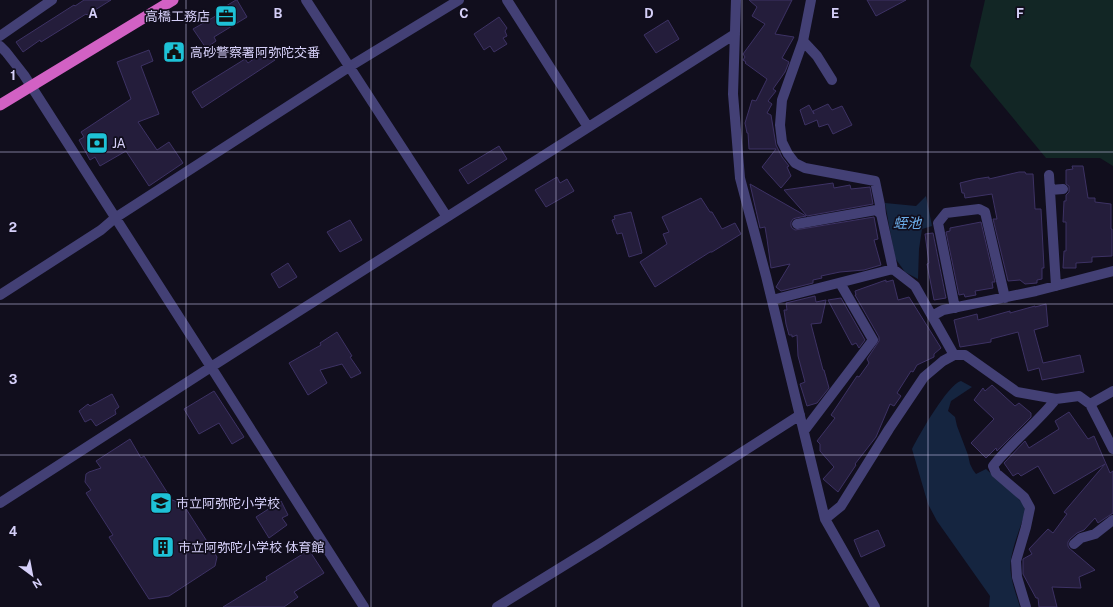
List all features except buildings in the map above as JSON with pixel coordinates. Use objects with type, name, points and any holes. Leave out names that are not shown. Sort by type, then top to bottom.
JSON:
[{"type":"highway","points":[[0,105],[173,0]]},
{"type":"street","points":[[0,36],[52,0]]},
{"type":"street","points":[[306,0],[447,217]]},
{"type":"street","points":[[0,295],[101,230],[115,218],[349,67],[459,0]]},
{"type":"street","points":[[507,0],[588,127]]},
{"type":"street","points":[[736,0],[733,94],[740,178],[772,300],[825,519],[875,607]]},
{"type":"street","points":[[811,0],[804,40],[782,100],[780,125],[782,142],[788,154],[795,163],[805,168],[875,181],[893,269],[915,286],[954,356]]},
{"type":"street","points":[[0,503],[735,34]]},
{"type":"street","points":[[804,40],[817,56],[832,80]]},
{"type":"street","points":[[0,46],[24,75],[364,607]]},
{"type":"street","points":[[1049,175],[1056,286]]},
{"type":"street","points":[[1050,190],[1063,189]]},
{"type":"street","points":[[955,308],[938,223],[946,213],[979,209],[985,212],[1005,298]]},
{"type":"street","points":[[797,224],[876,210],[881,214]]},
{"type":"street","points":[[772,300],[893,269]]},
{"type":"street","points":[[932,316],[943,310],[1005,298],[1113,271]]},
{"type":"street","points":[[804,431],[873,340],[840,283]]},
{"type":"street","points":[[825,519],[841,506],[885,435],[924,377],[943,361],[954,356],[966,355],[1017,392],[1056,399],[1079,396],[1090,404],[1113,449]]},
{"type":"street","points":[[1090,404],[1113,391]]},
{"type":"street","points":[[1026,607],[1017,577],[1016,561],[1030,508],[1024,496],[996,473],[993,466],[1018,438],[1045,413],[1056,399]]},
{"type":"street","points":[[497,607],[599,544],[800,415]]},
{"type":"street","points":[[1074,544],[1081,538],[1095,534],[1113,520]]},
{"type":"green space","points":[[985,0],[1113,0],[1113,166],[1100,158],[1046,158],[970,66]]},
{"type":"water","name":"蛭池","points":[[926,196],[932,226],[922,229],[919,249],[918,279],[905,272],[895,258],[885,203],[916,206]]},
{"type":"water","points":[[961,381],[972,387],[951,401],[948,411],[955,417],[973,470],[976,474],[986,469],[1024,505],[1025,512],[1013,549],[1010,567],[1012,581],[1020,607],[989,607],[990,596],[937,521],[928,504],[912,449],[927,422],[942,400],[955,384]]},
{"type":"place","name":"高橋工務店","points":[[226,16]]},
{"type":"place","name":"高砂警察署阿弥陀交番","points":[[174,52]]},
{"type":"place","name":"JA","points":[[97,143]]},
{"type":"place","name":"市立阿弥陀小学校","points":[[161,503]]},
{"type":"place","name":"市立阿弥陀小学校 体育館","points":[[163,547]]}]
